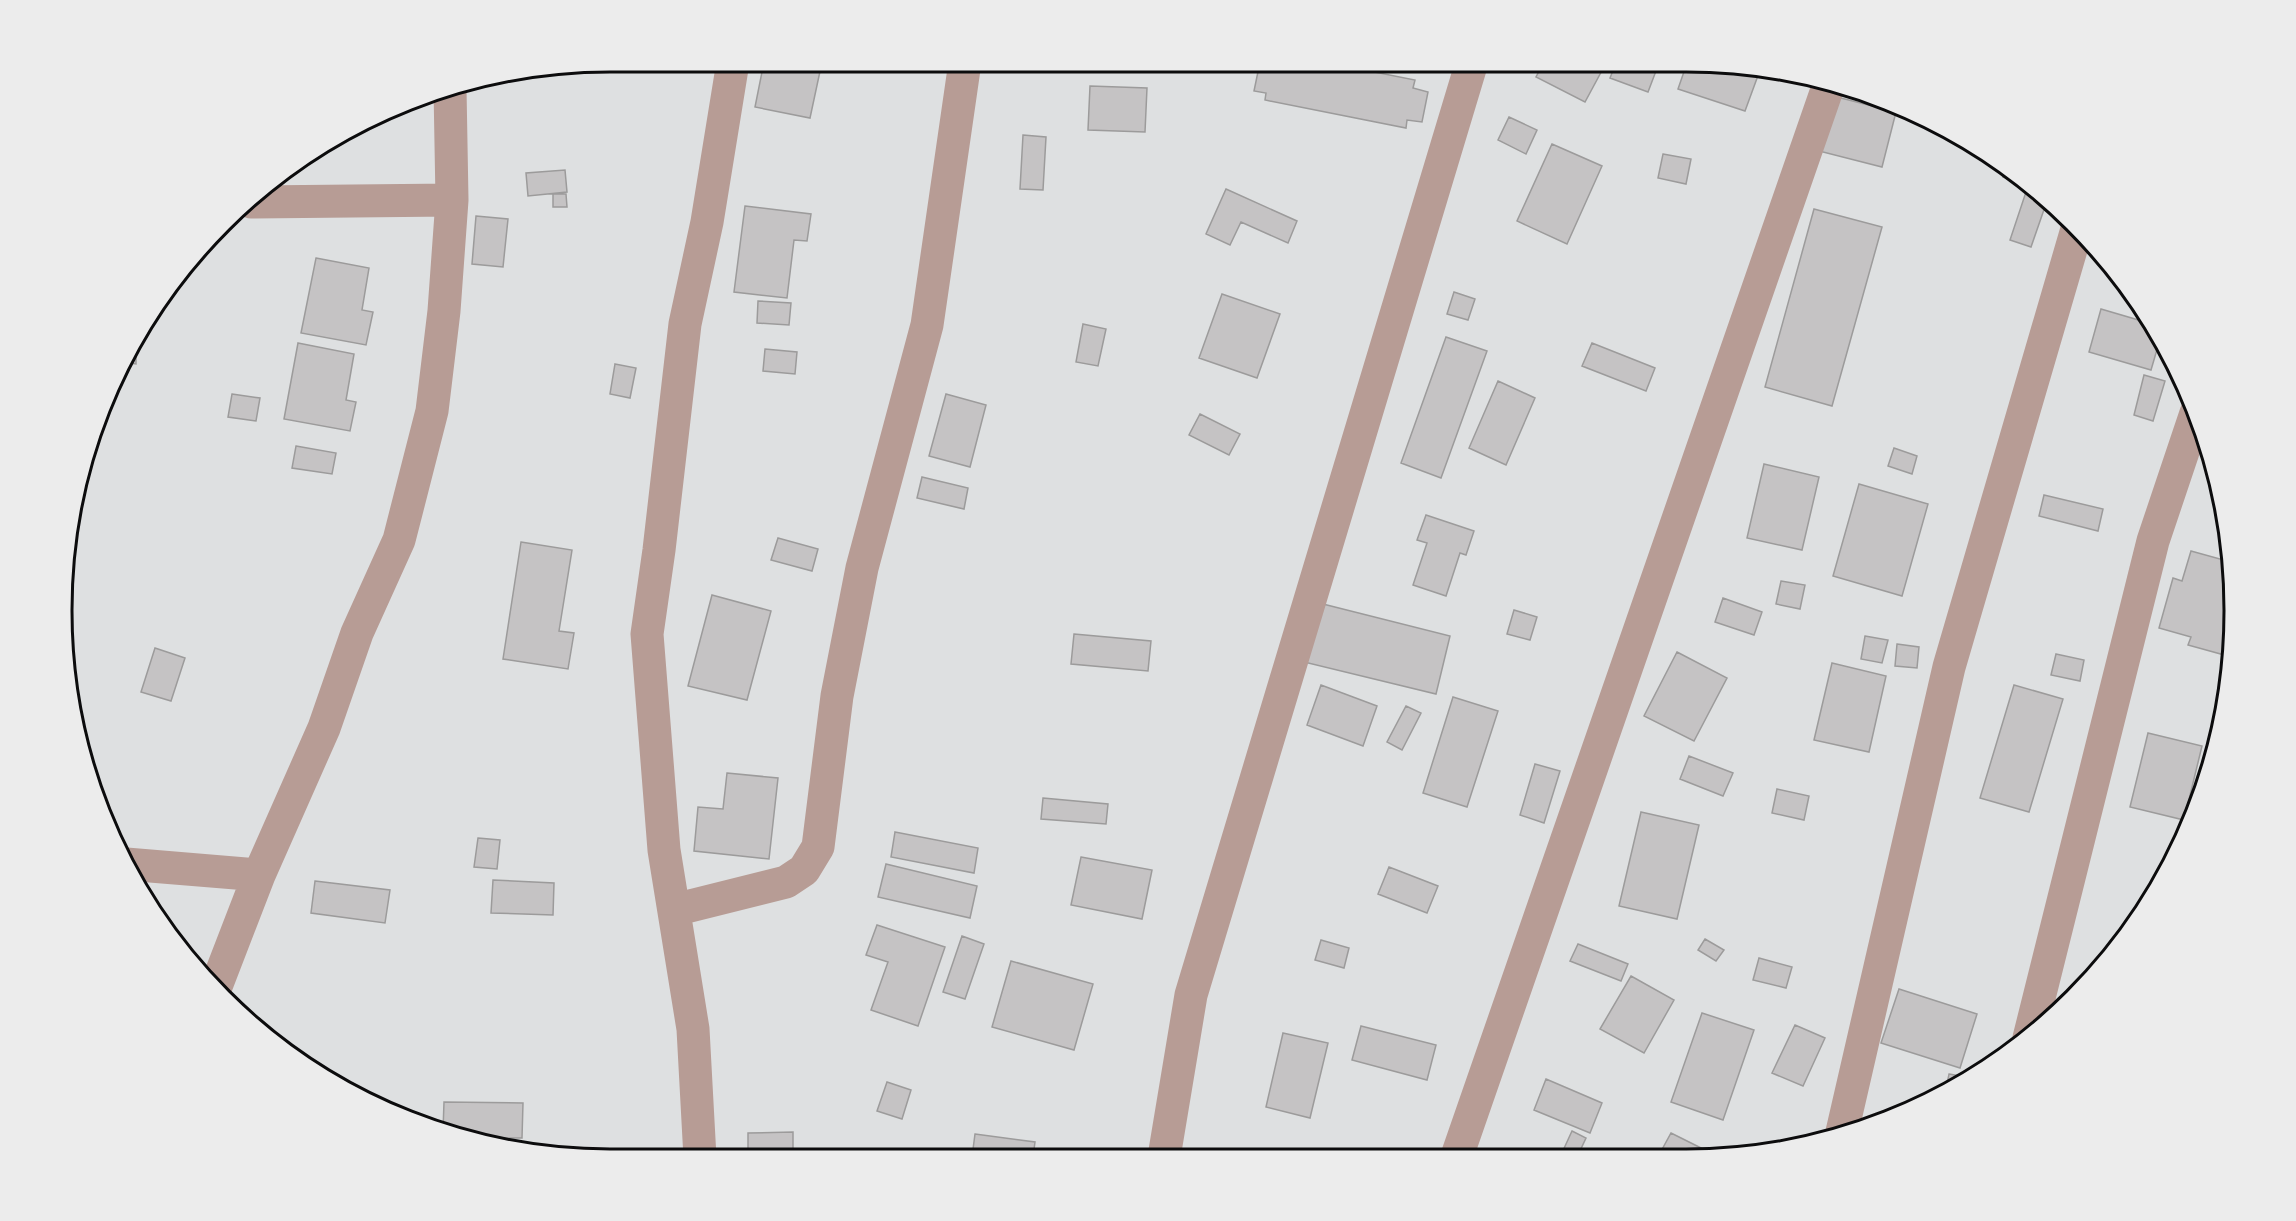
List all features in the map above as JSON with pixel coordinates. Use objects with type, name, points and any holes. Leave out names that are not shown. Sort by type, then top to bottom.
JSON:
[{"type":"street","points":[[700,1149],[693,1029],[664,850],[647,633],[685,324],[707,222],[731,72]]},
{"type":"street","points":[[674,910],[786,882],[804,870],[818,847],[837,696],[862,568],[927,325],[964,72]]},
{"type":"street","points":[[1165,1149],[1191,994],[1469,72]]},
{"type":"street","points":[[1459,1149],[1827,91]]},
{"type":"street","points":[[219,979],[259,875],[324,728],[357,633],[399,540],[432,411],[444,311],[452,200],[450,97]]},
{"type":"street","points":[[260,202],[452,200]]},
{"type":"street","points":[[1844,1125],[1949,667],[2075,239]]},
{"type":"street","points":[[2033,1021],[2153,541],[2191,427]]},
{"type":"street","points":[[136,865],[259,875]]},
{"type":"building","points":[[762,72],[820,72],[810,118],[755,107]]},
{"type":"building","points":[[1258,72],[1375,72],[1415,80],[1413,88],[1428,92],[1422,122],[1407,120],[1406,128],[1265,100],[1266,93],[1254,91]]},
{"type":"building","points":[[1539,72],[1601,72],[1585,102],[1536,77]]},
{"type":"building","points":[[1612,72],[1656,72],[1648,92],[1610,78]]},
{"type":"building","points":[[1684,72],[1757,77],[1745,111],[1678,89]]},
{"type":"building","points":[[1090,86],[1147,88],[1145,132],[1088,130]]},
{"type":"building","points":[[1833,96],[1895,115],[1882,167],[1819,151]]},
{"type":"building","points":[[1509,117],[1537,130],[1526,154],[1498,140]]},
{"type":"building","points":[[1023,135],[1046,137],[1043,190],[1020,189]]},
{"type":"building","points":[[1552,144],[1602,166],[1567,244],[1517,221]]},
{"type":"building","points":[[1663,154],[1691,159],[1686,184],[1658,178]]},
{"type":"building","points":[[565,170],[567,192],[528,196],[526,173]]},
{"type":"building","points":[[1226,189],[1297,221],[1288,243],[1241,222],[1230,245],[1206,234]]},
{"type":"building","points":[[2026,193],[2044,209],[2031,247],[2010,240]]},
{"type":"building","points":[[553,194],[566,194],[567,207],[553,207]]},
{"type":"building","points":[[745,206],[811,214],[807,241],[794,240],[787,298],[734,292]]},
{"type":"building","points":[[1814,209],[1882,227],[1832,406],[1765,387]]},
{"type":"building","points":[[476,216],[508,219],[503,267],[472,264]]},
{"type":"building","points":[[316,258],[369,268],[362,310],[373,312],[366,345],[301,333]]},
{"type":"building","points":[[1454,292],[1475,299],[1468,320],[1447,314]]},
{"type":"building","points":[[1222,294],[1280,314],[1257,378],[1199,358]]},
{"type":"building","points":[[758,301],[791,303],[789,325],[757,323]]},
{"type":"building","points":[[2101,309],[2139,320],[2157,350],[2151,370],[2089,352]]},
{"type":"building","points":[[1083,324],[1106,329],[1098,366],[1076,362]]},
{"type":"building","points":[[1446,337],[1487,351],[1441,478],[1401,463]]},
{"type":"building","points":[[298,343],[354,354],[346,400],[356,402],[350,431],[284,419]]},
{"type":"building","points":[[1592,343],[1655,368],[1646,391],[1582,366]]},
{"type":"building","points":[[765,349],[797,352],[795,374],[763,371]]},
{"type":"building","points":[[615,364],[636,368],[630,398],[610,394]]},
{"type":"building","points":[[2144,375],[2165,381],[2153,421],[2134,415]]},
{"type":"building","points":[[1498,381],[1535,398],[1506,465],[1469,448]]},
{"type":"building","points":[[232,394],[260,398],[256,421],[228,417]]},
{"type":"building","points":[[946,394],[986,405],[970,467],[929,456]]},
{"type":"building","points":[[1200,414],[1240,434],[1229,455],[1189,435]]},
{"type":"building","points":[[296,446],[336,453],[332,474],[292,468]]},
{"type":"building","points":[[1894,448],[1917,456],[1912,474],[1888,466]]},
{"type":"building","points":[[1764,464],[1819,477],[1802,550],[1747,538]]},
{"type":"building","points":[[922,477],[968,488],[964,509],[917,498]]},
{"type":"building","points":[[1859,484],[1928,504],[1902,596],[1833,576]]},
{"type":"building","points":[[2044,495],[2103,509],[2098,531],[2039,516]]},
{"type":"building","points":[[1426,515],[1474,531],[1466,555],[1460,553],[1446,596],[1413,585],[1427,543],[1417,540]]},
{"type":"building","points":[[778,538],[818,549],[812,571],[771,560]]},
{"type":"building","points":[[521,542],[572,550],[559,631],[574,633],[568,669],[503,659]]},
{"type":"building","points":[[2191,551],[2221,559],[2224,610],[2222,654],[2188,645],[2191,637],[2159,628],[2173,578],[2182,581]]},
{"type":"building","points":[[1781,581],[1805,585],[1800,609],[1776,604]]},
{"type":"building","points":[[712,595],[771,611],[747,700],[688,686]]},
{"type":"building","points":[[1723,598],[1762,612],[1754,635],[1715,622]]},
{"type":"building","points":[[1319,603],[1450,636],[1436,694],[1304,662]]},
{"type":"building","points":[[1514,610],[1537,617],[1530,640],[1507,634]]},
{"type":"building","points":[[1074,634],[1151,641],[1148,671],[1071,664]]},
{"type":"building","points":[[1865,636],[1888,640],[1882,663],[1861,659]]},
{"type":"building","points":[[1897,644],[1919,647],[1917,668],[1895,666]]},
{"type":"building","points":[[155,648],[185,658],[171,701],[141,692]]},
{"type":"building","points":[[1677,652],[1727,678],[1694,741],[1644,716]]},
{"type":"building","points":[[2056,654],[2084,660],[2080,681],[2051,675]]},
{"type":"building","points":[[1832,663],[1886,676],[1869,752],[1814,740]]},
{"type":"building","points":[[1321,685],[1377,706],[1363,746],[1307,725]]},
{"type":"building","points":[[2014,685],[2063,699],[2029,812],[1980,798]]},
{"type":"building","points":[[1453,697],[1498,711],[1467,807],[1423,793]]},
{"type":"building","points":[[1406,706],[1421,713],[1402,750],[1387,742]]},
{"type":"building","points":[[2148,733],[2202,746],[2182,819],[2130,807]]},
{"type":"building","points":[[1689,756],[1733,773],[1723,796],[1680,779]]},
{"type":"building","points":[[1535,764],[1560,771],[1544,823],[1520,815]]},
{"type":"building","points":[[727,773],[778,778],[769,859],[694,851],[698,807],[723,809]]},
{"type":"building","points":[[1777,789],[1809,796],[1804,820],[1772,813]]},
{"type":"building","points":[[1043,798],[1108,804],[1106,824],[1041,819]]},
{"type":"building","points":[[1641,812],[1699,825],[1677,919],[1619,906]]},
{"type":"building","points":[[895,832],[978,848],[974,873],[891,857]]},
{"type":"building","points":[[478,838],[500,840],[497,869],[474,867]]},
{"type":"building","points":[[1081,857],[1152,870],[1142,919],[1071,905]]},
{"type":"building","points":[[886,864],[977,886],[970,918],[878,897]]},
{"type":"building","points":[[1389,867],[1438,886],[1427,913],[1378,894]]},
{"type":"building","points":[[493,880],[554,883],[553,915],[491,913]]},
{"type":"building","points":[[315,881],[390,890],[385,923],[311,913]]},
{"type":"building","points":[[877,925],[945,947],[918,1026],[871,1010],[888,962],[866,955]]},
{"type":"building","points":[[962,936],[984,944],[965,999],[943,992]]},
{"type":"building","points":[[1705,939],[1724,950],[1716,961],[1698,950]]},
{"type":"building","points":[[1321,940],[1349,948],[1344,968],[1315,960]]},
{"type":"building","points":[[1578,944],[1628,964],[1621,981],[1570,961]]},
{"type":"building","points":[[1759,958],[1792,967],[1786,988],[1753,980]]},
{"type":"building","points":[[1011,961],[1093,984],[1074,1050],[992,1027]]},
{"type":"building","points":[[1631,976],[1674,1000],[1644,1053],[1600,1029]]},
{"type":"building","points":[[1899,989],[1977,1014],[1960,1068],[1881,1043]]},
{"type":"building","points":[[1702,1013],[1754,1030],[1723,1120],[1671,1102]]},
{"type":"building","points":[[1795,1025],[1825,1038],[1803,1086],[1772,1073]]},
{"type":"building","points":[[1361,1026],[1436,1045],[1427,1080],[1352,1060]]},
{"type":"building","points":[[1283,1033],[1328,1043],[1310,1118],[1266,1107]]},
{"type":"building","points":[[1949,1074],[1957,1075],[1955,1077],[1948,1081]]},
{"type":"building","points":[[1546,1079],[1602,1103],[1590,1133],[1534,1110]]},
{"type":"building","points":[[887,1082],[911,1090],[902,1119],[877,1111]]},
{"type":"building","points":[[444,1102],[523,1103],[522,1138],[501,1138],[443,1122]]},
{"type":"building","points":[[1572,1131],[1586,1138],[1581,1149],[1564,1149]]},
{"type":"building","points":[[793,1132],[793,1149],[748,1149],[748,1133]]},
{"type":"building","points":[[1671,1133],[1702,1149],[1686,1149],[1662,1149]]},
{"type":"building","points":[[975,1134],[1035,1142],[1034,1149],[973,1149]]}]
